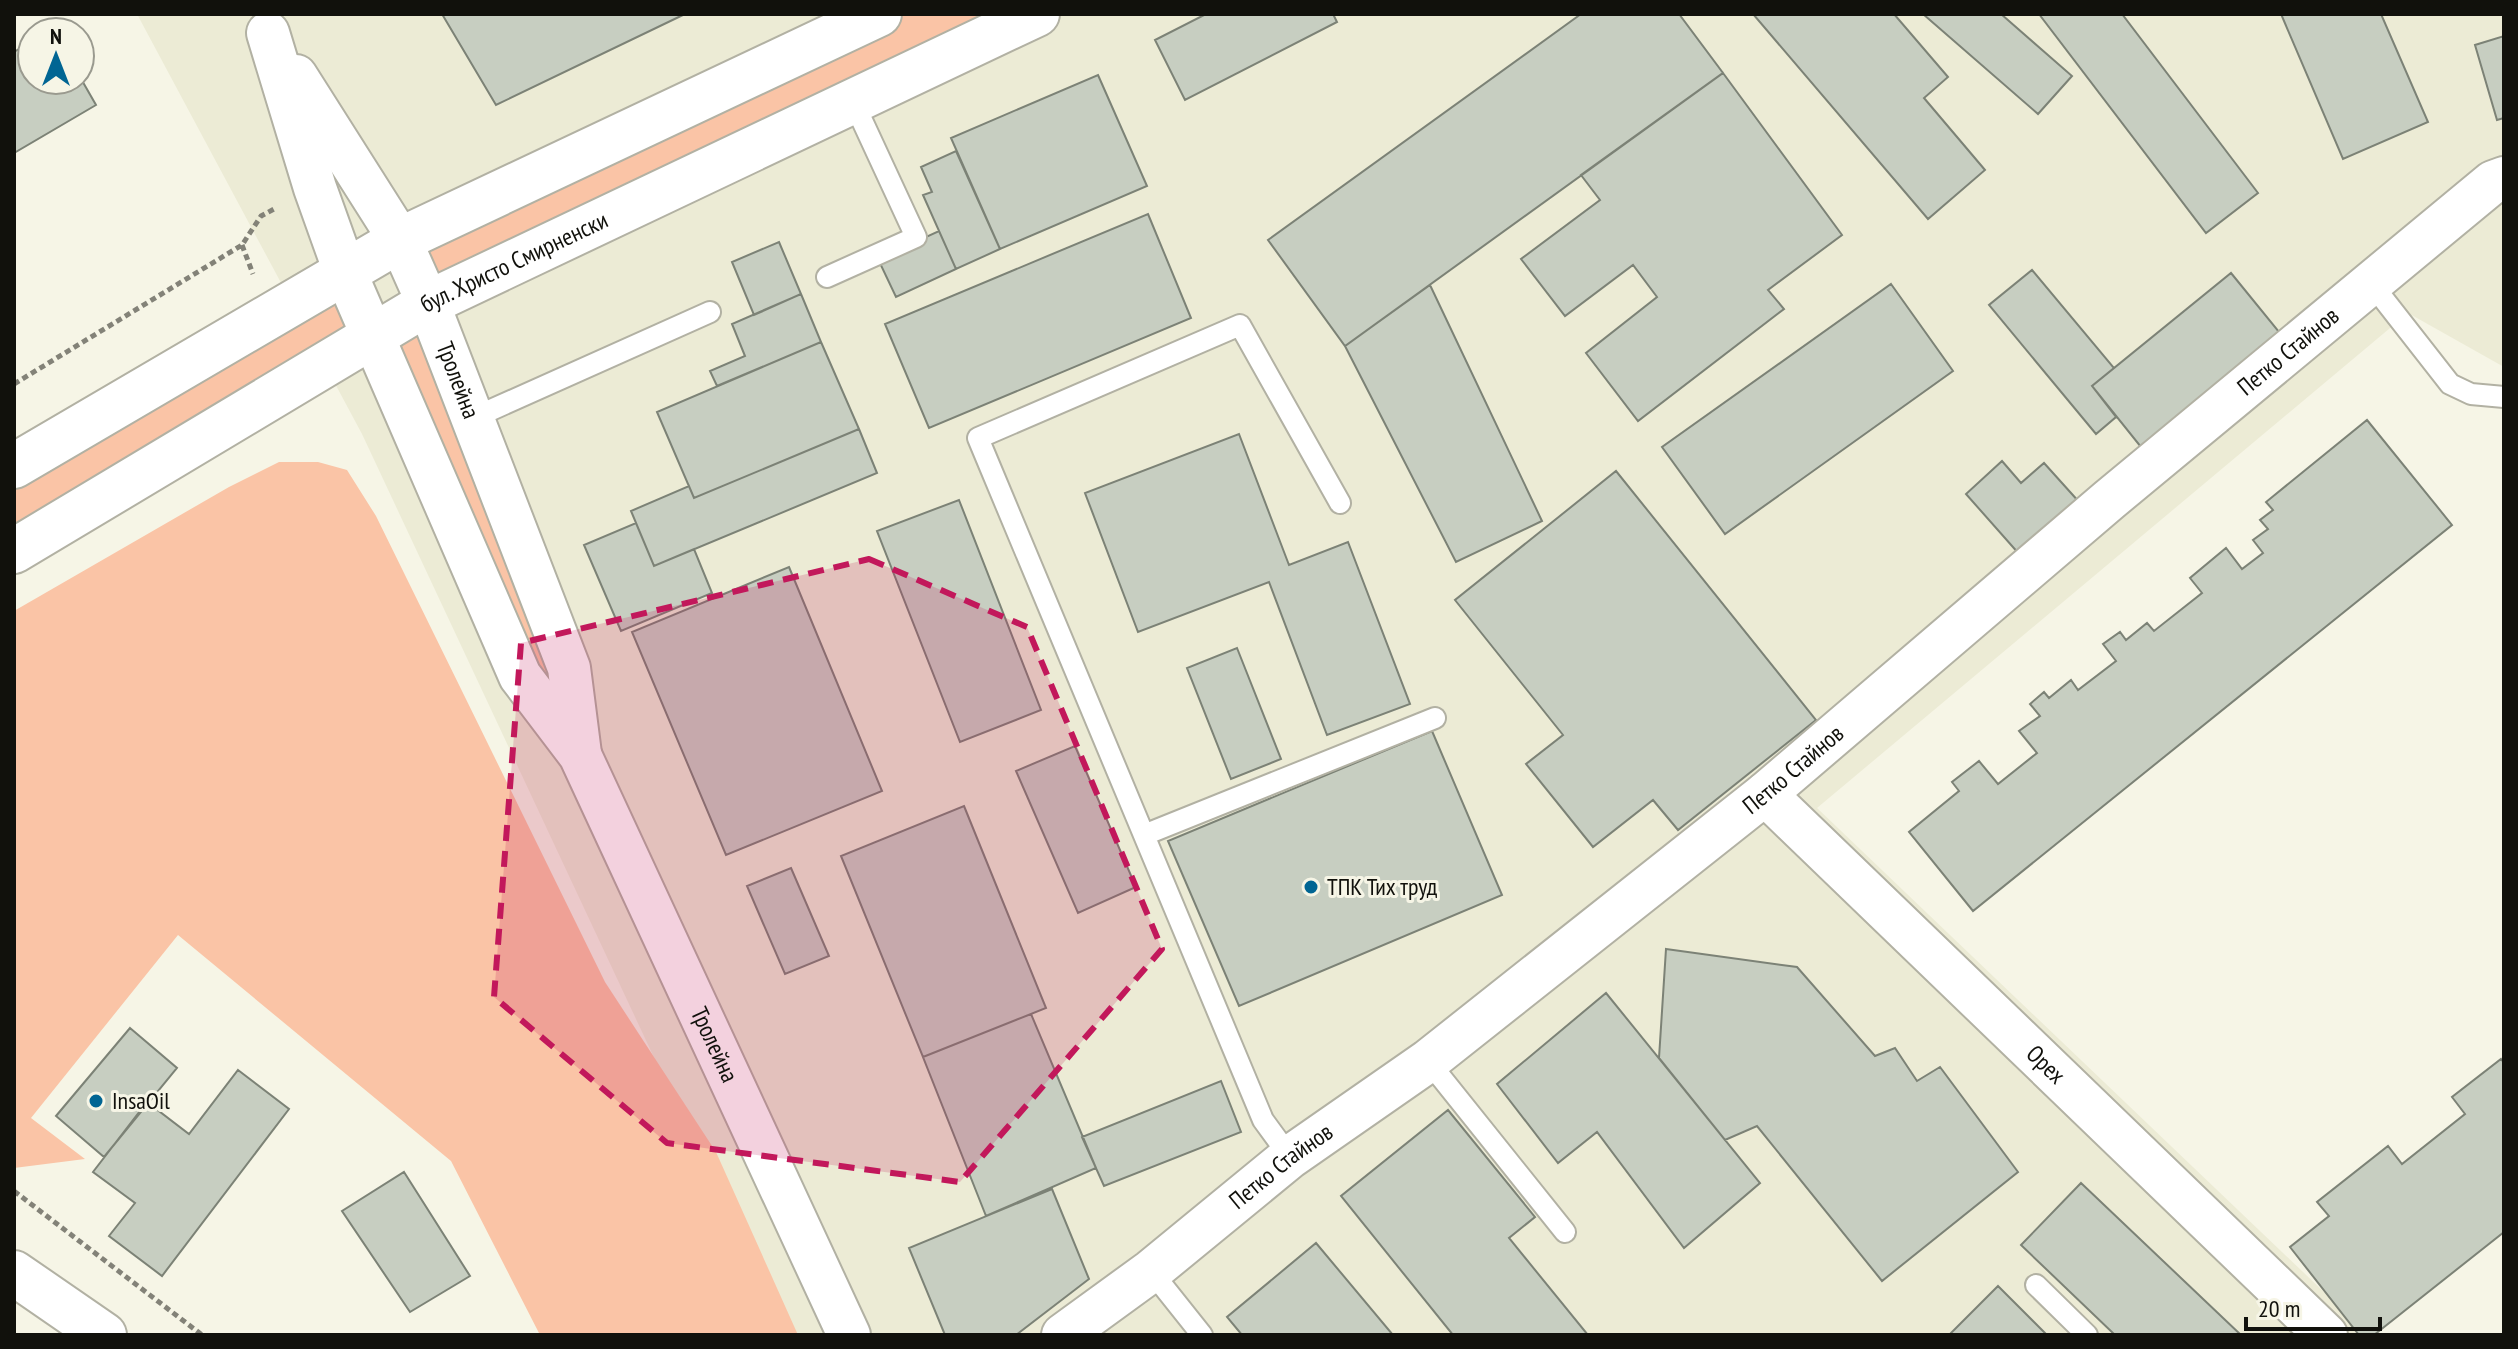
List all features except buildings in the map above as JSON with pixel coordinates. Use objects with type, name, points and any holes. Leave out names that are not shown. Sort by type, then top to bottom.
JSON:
[{"type":"main road","points":[[14,466],[400,240],[879,14]]},
{"type":"main road","name":"бул. Христо Смирненски","points":[[14,551],[428,303],[1037,14]]},
{"type":"main road","points":[[14,1273],[104,1335]]},
{"type":"street","name":"Тролейна","points":[[262,23],[400,240],[428,303],[569,668],[580,755]]},
{"type":"street","name":"Тролейна","points":[[262,23],[345,272],[520,676],[580,755],[849,1335]]},
{"type":"street","name":"Петко Стайнов","points":[[1063,1335],[1151,1271],[1290,1157],[1428,1061],[1765,794],[2109,500],[2493,182],[2504,178]]},
{"type":"street","name":"Орех","points":[[1765,794],[2326,1335]]},
{"type":"lane","points":[[827,277],[916,237],[853,101]]},
{"type":"lane","points":[[2371,283],[2450,384],[2471,394],[2504,397]]},
{"type":"lane","points":[[473,418],[710,312]]},
{"type":"lane","points":[[1290,1157],[1263,1120],[978,438],[1240,325],[1340,503]]},
{"type":"lane","points":[[1144,835],[1435,718]]},
{"type":"lane","points":[[1428,1061],[1565,1232]]},
{"type":"lane","points":[[1151,1271],[1202,1335]]},
{"type":"lane","points":[[2036,1285],[2087,1335]]},
{"type":"path","points":[[14,384],[242,245],[261,216],[315,188]]},
{"type":"path","points":[[14,1191],[202,1335]]},
{"type":"highlighted area","points":[[869,559],[1027,627],[1162,949],[960,1182],[667,1143],[494,997],[521,643]]},
{"type":"shaded area","points":[[137,14],[2504,14],[2504,367],[2408,313],[1817,808],[2369,1335],[784,1335],[362,434]]},
{"type":"shaded area","points":[[879,14],[1037,14],[428,303],[569,668],[570,741],[375,337],[14,551],[14,466],[345,272],[374,336],[428,302],[400,240]]},
{"type":"shaded area","points":[[279,462],[318,462],[347,470],[376,516],[605,982],[716,1152],[798,1335],[540,1335],[451,1161],[178,935],[31,1118],[85,1159],[14,1168],[14,611],[229,487]]},
{"type":"place","name":"ТПК Тих труд","points":[[1311,887]]},
{"type":"place","name":"InsaOil","points":[[96,1101]]}]
